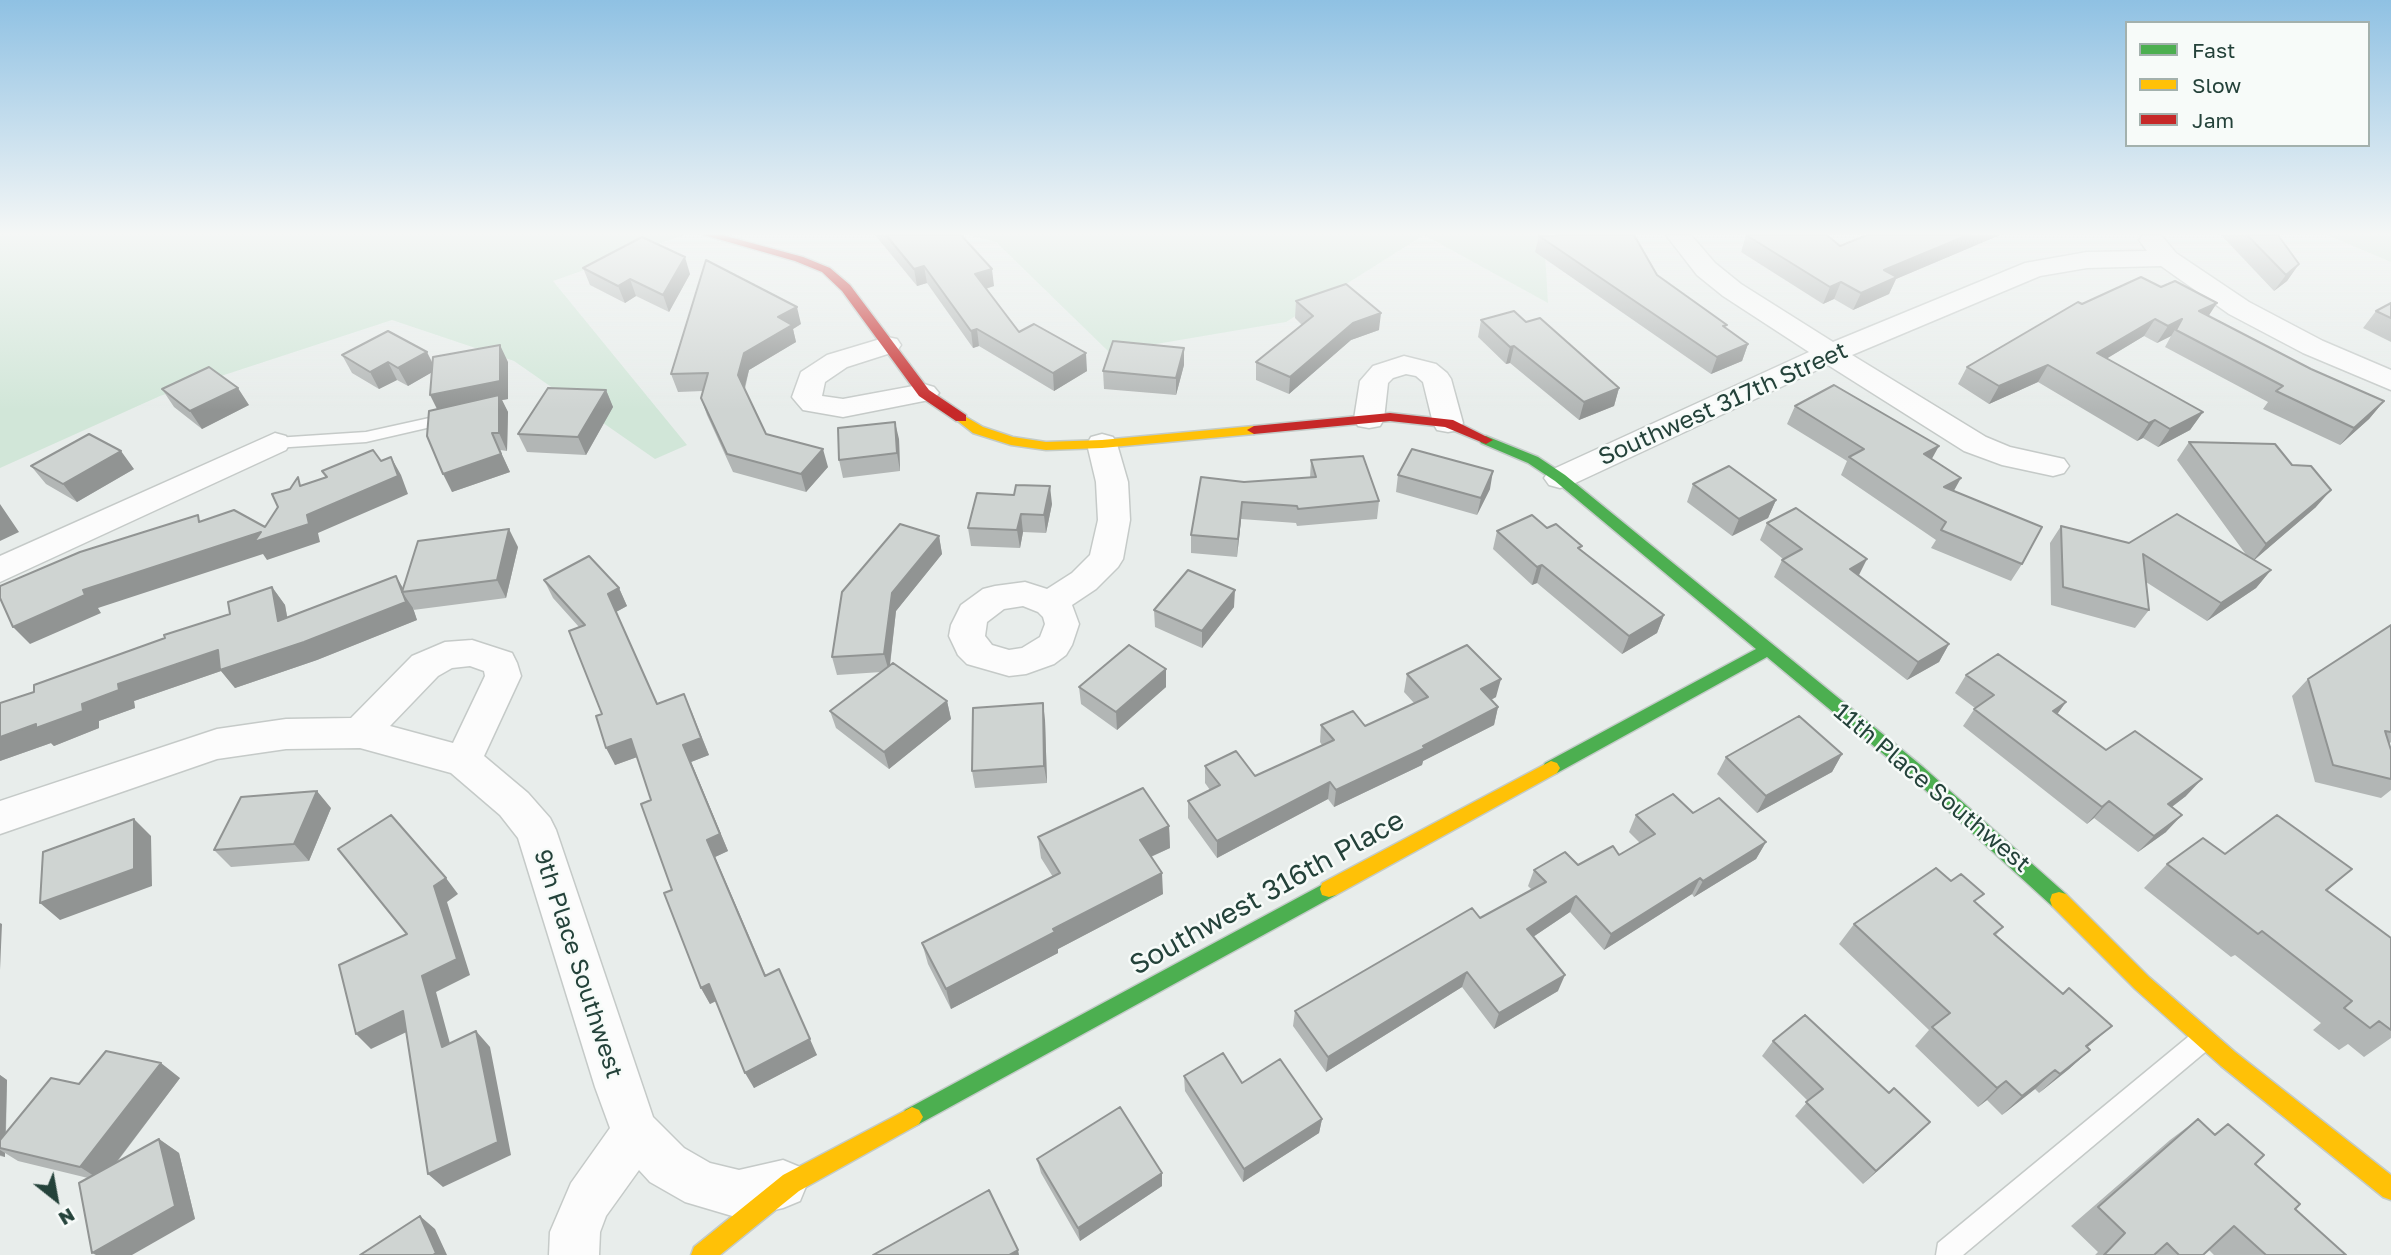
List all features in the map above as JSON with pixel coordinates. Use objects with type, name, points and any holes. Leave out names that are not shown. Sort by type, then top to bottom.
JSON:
[{"type":"street","name":"11th Place Southwest","points":[[850,294],[924,393],[978,430],[1011,441],[1046,446],[1102,444],[1390,417],[1448,424],[1504,445],[1560,478],[1917,772],[2028,869],[2142,983],[2205,1038],[2391,1189]]},
{"type":"street","points":[[1737,294],[1975,444],[2002,455],[2053,466]]},
{"type":"street","name":"Southwest 317th Street","points":[[1560,478],[1829,354],[1975,294]]},
{"type":"street","points":[[2218,294],[2239,308],[2313,347],[2391,381]]},
{"type":"street","points":[[887,345],[837,362],[820,372],[811,378],[807,397],[813,404],[843,408],[924,393]]},
{"type":"street","points":[[1369,419],[1374,381],[1383,372],[1404,365],[1426,370],[1437,379],[1448,424]]},
{"type":"street","points":[[0,570],[275,443]]},
{"type":"street","points":[[1050,603],[1084,581],[1105,558],[1114,520],[1112,482],[1102,444]]},
{"type":"street","name":"Southwest 316th Place","points":[[791,1182],[1767,650]]},
{"type":"street","points":[[360,733],[425,666],[445,655],[472,653],[499,663],[503,676],[463,761]]},
{"type":"street","name":"9th Place Southwest","points":[[0,818],[143,767],[217,744],[286,734],[360,733],[463,761],[514,804],[536,830],[618,1087],[636,1133],[667,1165],[702,1185],[739,1194],[791,1182]]},
{"type":"street","points":[[574,1255],[575,1232],[588,1200],[636,1133]]},
{"type":"street","points":[[702,1255],[791,1182]]},
{"type":"lane","points":[[275,443],[366,437],[468,414]]},
{"type":"lane","points":[[1947,1252],[2205,1038]]},
{"type":"green space","points":[[0,294],[563,294],[687,445],[655,459],[514,361],[392,320],[160,396],[0,468]]},
{"type":"green space","points":[[1049,294],[1331,294],[1286,322],[1109,352]]},
{"type":"green space","points":[[1531,294],[1547,294],[1548,303]]},
{"type":"building","points":[[696,294],[771,294],[797,307],[778,317],[792,325],[744,353],[738,375],[766,434],[823,449],[801,474],[727,454],[701,398],[708,373],[671,374]]},
{"type":"building","points":[[944,294],[990,294],[1019,332],[1034,324],[1086,353],[1053,373],[977,329],[971,331]]},
{"type":"building","points":[[1318,294],[1358,294],[1381,313],[1353,323],[1290,377],[1256,362],[1313,316],[1296,301]]},
{"type":"building","points":[[1624,294],[1683,294],[1727,325],[1723,326],[1748,344],[1717,357]]},
{"type":"building","points":[[2105,294],[2199,294],[2217,303],[2199,311],[2311,369],[2384,401],[2354,428],[2276,391],[2283,386],[2176,330],[2182,319],[2168,326],[2155,319],[2097,353],[2203,412],[2170,429],[2155,420],[2149,423],[2048,365],[1999,386],[1967,367],[2078,302],[2082,304]]},
{"type":"building","points":[[2391,303],[2391,318],[2376,311]]},
{"type":"building","points":[[1514,311],[1526,322],[1540,318],[1619,388],[1584,402],[1514,346],[1510,347],[1481,320]]},
{"type":"building","points":[[388,331],[427,352],[398,368],[388,362],[370,372],[342,355]]},
{"type":"building","points":[[1113,341],[1184,348],[1176,378],[1103,371]]},
{"type":"building","points":[[500,345],[500,381],[430,395],[433,357]]},
{"type":"building","points":[[209,367],[238,388],[190,411],[162,389]]},
{"type":"building","points":[[1834,385],[1939,446],[1924,454],[1961,478],[1944,487],[2042,527],[2022,564],[1941,530],[1946,522],[1849,457],[1864,449],[1795,406]]},
{"type":"building","points":[[548,388],[606,390],[578,437],[518,434]]},
{"type":"building","points":[[499,395],[499,433],[492,433],[501,454],[443,474],[427,436],[429,411]]},
{"type":"building","points":[[895,422],[897,453],[839,460],[838,428]]},
{"type":"building","points":[[89,434],[121,451],[63,484],[31,466]]},
{"type":"building","points":[[2189,442],[2275,444],[2292,465],[2311,466],[2331,490],[2266,544]]},
{"type":"building","points":[[1412,449],[1493,471],[1481,498],[1398,475]]},
{"type":"building","points":[[373,450],[381,461],[391,457],[398,476],[307,515],[309,524],[254,542],[261,532],[83,590],[85,595],[13,627],[0,598],[0,586],[80,552],[198,515],[199,522],[234,510],[265,527],[278,507],[272,494],[290,489],[298,477],[300,486],[327,477],[322,471]]},
{"type":"building","points":[[1363,456],[1379,501],[1298,509],[1297,506],[1242,502],[1238,539],[1191,535],[1201,477],[1244,482],[1316,477],[1311,460]]},
{"type":"building","points":[[1729,466],[1776,500],[1739,519],[1693,484]]},
{"type":"building","points":[[1016,485],[1050,486],[1044,515],[1021,514],[1017,530],[968,528],[977,493],[1014,495]]},
{"type":"building","points":[[1796,508],[1867,559],[1850,569],[1949,644],[1918,662],[1782,560],[1802,549],[1767,523]]},
{"type":"building","points":[[2177,514],[2271,570],[2221,603],[2143,554],[2149,610],[2063,587],[2061,526],[2129,543]]},
{"type":"building","points":[[1532,515],[1547,528],[1556,524],[1582,546],[1578,548],[1664,615],[1629,636],[1542,565],[1537,567],[1497,531]]},
{"type":"building","points":[[900,524],[939,536],[892,593],[884,654],[832,657],[842,592]]},
{"type":"building","points":[[509,529],[497,580],[402,592],[418,541]]},
{"type":"building","points":[[589,556],[619,588],[608,594],[657,704],[684,694],[701,738],[683,745],[720,834],[707,840],[765,976],[779,969],[810,1039],[745,1073],[709,984],[701,988],[664,893],[672,890],[641,804],[651,800],[631,739],[606,748],[596,716],[602,714],[569,631],[585,625],[544,580]]},
{"type":"building","points":[[1188,570],[1235,590],[1202,631],[1154,610]]},
{"type":"building","points":[[396,576],[406,602],[304,642],[220,670],[218,650],[118,684],[119,690],[82,704],[83,711],[36,728],[36,724],[0,737],[0,703],[34,692],[34,685],[165,638],[164,635],[230,614],[228,602],[272,587],[278,621]]},
{"type":"building","points":[[2391,625],[2391,732],[2385,731],[2391,750],[2391,779],[2333,765],[2308,679]]},
{"type":"building","points":[[1129,645],[1166,669],[1116,712],[1079,687]]},
{"type":"building","points":[[1467,645],[1501,679],[1481,689],[1498,707],[1423,746],[1425,748],[1336,790],[1330,782],[1217,841],[1188,801],[1220,785],[1205,766],[1236,751],[1255,776],[1334,740],[1321,725],[1353,711],[1365,726],[1428,697],[1407,674]]},
{"type":"building","points":[[1998,654],[2066,702],[2053,711],[2106,750],[2135,731],[2202,779],[2168,804],[2182,815],[2154,836],[2109,801],[2102,807],[1974,709],[1994,695],[1966,675]]},
{"type":"building","points":[[893,663],[947,701],[884,752],[830,711]]},
{"type":"building","points":[[1043,703],[1044,766],[972,771],[973,708]]},
{"type":"building","points":[[1799,716],[1842,754],[1766,796],[1726,757]]},
{"type":"building","points":[[1143,788],[1169,826],[1140,840],[1162,873],[1053,929],[1055,932],[946,989],[922,943],[1060,873],[1038,837]]},
{"type":"building","points":[[317,791],[294,844],[214,850],[241,797]]},
{"type":"building","points":[[1673,794],[1693,813],[1719,798],[1766,842],[1703,881],[1700,878],[1611,934],[1576,896],[1527,929],[1565,975],[1499,1013],[1467,972],[1328,1057],[1295,1011],[1472,908],[1480,918],[1546,882],[1534,870],[1565,852],[1578,865],[1613,846],[1619,855],[1655,834],[1636,815]]},
{"type":"building","points":[[391,815],[446,878],[434,886],[457,959],[422,976],[442,1047],[476,1031],[498,1142],[428,1174],[403,1011],[356,1034],[339,965],[407,934],[338,849]]},
{"type":"building","points":[[2277,815],[2352,869],[2326,890],[2391,938],[2391,1030],[2379,1021],[2370,1028],[2344,1008],[2352,1001],[2262,931],[2258,934],[2167,864],[2203,838],[2225,854]]},
{"type":"building","points":[[134,819],[134,869],[40,903],[43,852]]},
{"type":"building","points":[[1936,868],[1951,881],[1961,874],[1984,894],[1974,901],[2003,927],[1994,934],[2063,994],[2069,988],[2112,1026],[2086,1046],[2090,1050],[2060,1074],[2055,1070],[2022,1096],[2006,1081],[1997,1088],[1932,1027],[1950,1013],[1854,924]]},
{"type":"building","points":[[1805,1015],[1889,1093],[1894,1088],[1930,1122],[1876,1171],[1806,1102],[1823,1089],[1773,1041]]},
{"type":"building","points":[[106,1051],[161,1063],[80,1167],[0,1148],[0,1140],[51,1078],[79,1084]]},
{"type":"building","points":[[1223,1053],[1242,1083],[1280,1059],[1322,1119],[1244,1169],[1184,1076]]},
{"type":"building","points":[[1120,1107],[1162,1173],[1078,1228],[1037,1159]]},
{"type":"building","points":[[2198,1119],[2215,1135],[2228,1124],[2264,1155],[2255,1164],[2300,1204],[2295,1209],[2346,1255],[2266,1255],[2234,1226],[2203,1255],[2179,1255],[2167,1243],[2154,1255],[2104,1255],[2125,1233],[2098,1207]]},
{"type":"building","points":[[159,1139],[175,1206],[92,1253],[79,1183]]},
{"type":"building","points":[[989,1190],[1018,1250],[1009,1255],[873,1255]]},
{"type":"building","points":[[420,1216],[436,1253],[433,1255],[360,1255]]},
{"type":"traffic: fast","points":[[1486,440],[1533,460],[1560,478],[1917,772],[2059,900]]},
{"type":"traffic: fast","points":[[1551,768],[1767,650]]},
{"type":"traffic: fast","points":[[912,1117],[1329,889]]},
{"type":"traffic: slow","points":[[961,418],[978,430],[1011,441],[1046,446],[1102,444],[1254,430]]},
{"type":"traffic: slow","points":[[1329,889],[1551,768]]},
{"type":"traffic: slow","points":[[2059,900],[2142,983],[2228,1059],[2391,1189]]},
{"type":"traffic: slow","points":[[702,1255],[791,1183],[912,1117]]},
{"type":"traffic: jam","points":[[850,294],[924,393],[961,418]]},
{"type":"traffic: jam","points":[[1254,430],[1390,417],[1448,423],[1486,440]]}]
